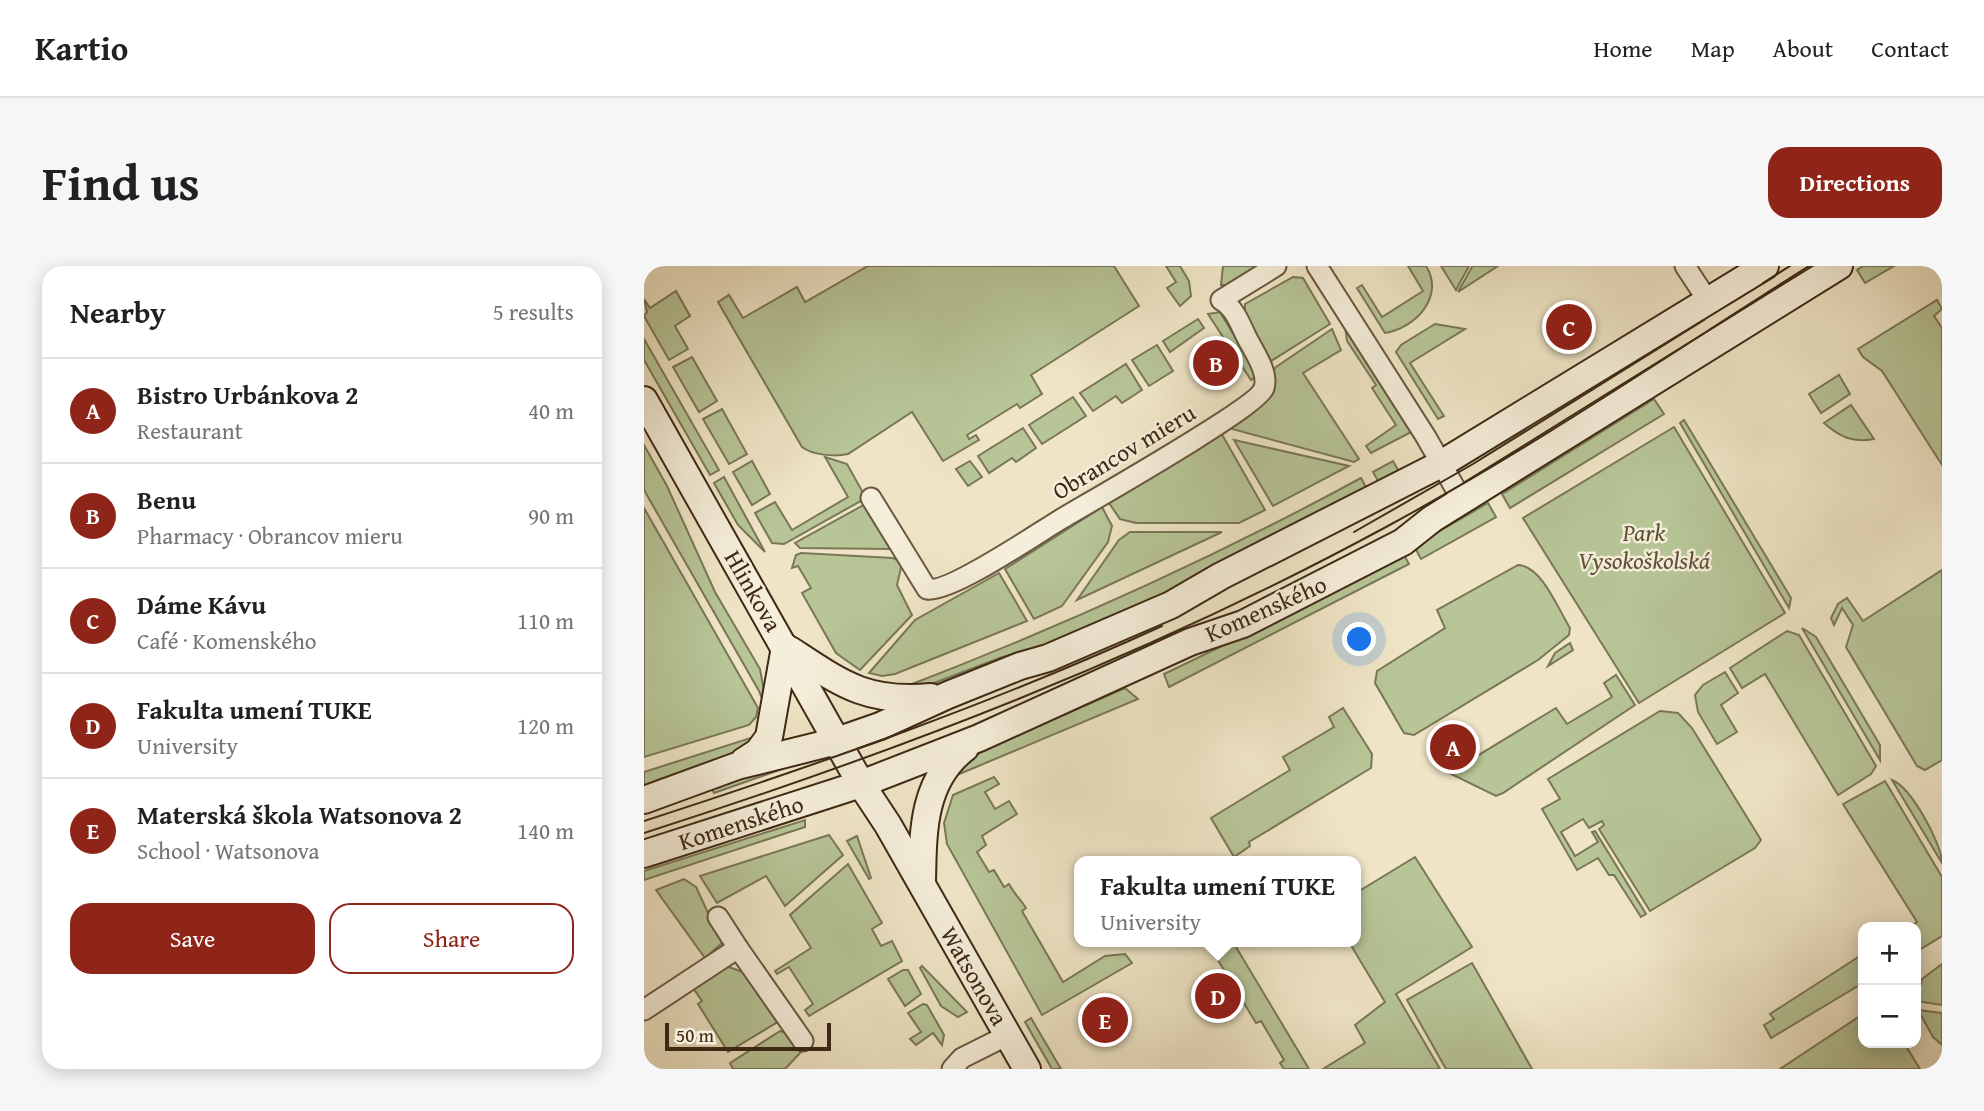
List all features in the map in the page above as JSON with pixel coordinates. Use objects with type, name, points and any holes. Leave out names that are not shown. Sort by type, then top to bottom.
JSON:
[{"type":"street","name":"Obrancov mieru","points":[[871,498],[923,585],[933,590],[947,586],[1087,504],[1260,394],[1264,384],[1263,371],[1231,306],[1220,300],[1276,266]]},
{"type":"street","points":[[1317,266],[1374,354],[1463,502]]},
{"type":"street","points":[[1685,266],[1708,301]]},
{"type":"street","name":"Komenského","points":[[644,800],[737,766],[837,741],[897,720],[948,695],[1020,666],[1048,659],[1171,605],[1221,576],[1441,464],[1765,266]]},
{"type":"street","name":"Komenského","points":[[644,854],[861,784],[979,738],[1190,642],[1243,624],[1403,542],[1839,266]]},
{"type":"street","name":"Hlinkova","points":[[644,400],[861,784]]},
{"type":"street","points":[[737,766],[758,752],[769,737],[785,647],[843,684],[867,695],[897,699],[948,695]]},
{"type":"street","points":[[922,884],[923,837],[933,788],[950,761],[979,738]]},
{"type":"street","name":"Watsonova","points":[[861,784],[922,884],[1027,1069]]},
{"type":"street","points":[[718,917],[803,1041]]},
{"type":"street","points":[[644,1010],[738,948]]},
{"type":"street","points":[[952,1069],[961,1058],[1008,1035]]},
{"type":"green space","points":[[868,266],[1114,266],[1139,306],[1031,375],[1042,394],[1020,408],[1017,404],[967,435],[969,439],[976,435],[979,440],[943,461],[912,412],[848,454],[818,454],[802,447],[718,302],[729,295],[743,318],[797,287],[805,302]]},
{"type":"green space","points":[[1166,266],[1180,266],[1189,281],[1191,296],[1180,306],[1167,288],[1176,282]]},
{"type":"green space","points":[[1223,266],[1262,266],[1228,285],[1221,285]]},
{"type":"green space","points":[[1408,266],[1426,266],[1431,277],[1430,299],[1417,318],[1385,333],[1357,288],[1362,285],[1382,317],[1423,291]]},
{"type":"green space","points":[[1441,266],[1469,266],[1456,290]]},
{"type":"green space","points":[[1498,266],[1458,292],[1472,267]]},
{"type":"green space","points":[[1863,266],[1894,266],[1865,283],[1857,270]]},
{"type":"green space","points":[[1293,277],[1303,278],[1330,324],[1268,363],[1245,314],[1245,304]]},
{"type":"green space","points":[[676,291],[690,316],[675,326],[688,349],[669,360],[644,316],[647,312],[644,299],[650,308]]},
{"type":"green space","points":[[1937,300],[1942,309],[1934,316],[1942,328],[1942,465],[1882,371],[1863,357],[1858,349]]},
{"type":"green space","points":[[1220,312],[1254,369],[1255,377],[1251,380],[1208,314]]},
{"type":"green space","points":[[1198,319],[1204,328],[1170,352],[1163,341]]},
{"type":"green space","points":[[1435,324],[1465,329],[1410,363],[1444,416],[1438,419],[1396,352],[1401,345]]},
{"type":"green space","points":[[1345,326],[1413,431],[1371,453],[1366,446],[1396,425],[1372,388],[1376,385],[1347,341]]},
{"type":"green space","points":[[1332,329],[1341,350],[1303,373],[1359,459],[1354,462],[1232,429],[1230,425],[1276,367]]},
{"type":"green space","points":[[644,339],[719,470],[710,475],[644,360]]},
{"type":"green space","points":[[1157,345],[1173,371],[1149,386],[1132,360]]},
{"type":"green space","points":[[692,357],[717,401],[699,412],[673,367]]},
{"type":"green space","points":[[1126,364],[1142,390],[1122,403],[1116,396],[1093,411],[1080,393]]},
{"type":"green space","points":[[1839,375],[1850,394],[1821,413],[1809,394]]},
{"type":"green space","points":[[1073,397],[1086,416],[1042,444],[1029,425]]},
{"type":"green space","points":[[1654,399],[1664,414],[1510,508],[1502,494]]},
{"type":"green space","points":[[1851,405],[1874,439],[1847,438],[1824,423]]},
{"type":"green space","points":[[722,409],[747,454],[729,464],[703,419]]},
{"type":"green space","points":[[1684,420],[1791,598],[1789,608],[1680,423]]},
{"type":"green space","name":"Park Vysokoškolská","points":[[1674,427],[1785,613],[1639,703],[1523,518]]},
{"type":"green space","points":[[1023,428],[1036,448],[1016,462],[1012,458],[989,473],[978,456]]},
{"type":"green space","points":[[1220,431],[1265,510],[1239,523],[1136,523],[1120,519],[1109,503]]},
{"type":"green space","points":[[1234,440],[1349,466],[1273,506]]},
{"type":"green space","points":[[644,445],[667,486],[715,592],[760,669],[768,713],[759,691],[644,490]]},
{"type":"green space","points":[[825,457],[847,464],[866,498],[784,544],[772,543],[755,513],[775,502],[792,530],[848,497]]},
{"type":"green space","points":[[752,461],[770,494],[752,505],[733,472]]},
{"type":"green space","points":[[970,461],[982,477],[968,486],[956,469]]},
{"type":"green space","points":[[1393,461],[1401,475],[1381,486],[1373,472]]},
{"type":"green space","points":[[724,477],[765,552],[738,525],[714,483]]},
{"type":"green space","points":[[1361,478],[1369,493],[1215,572],[1044,648],[1002,657],[921,688],[894,691],[1013,644],[1131,592],[1247,537]]},
{"type":"green space","points":[[869,502],[893,547],[891,549],[800,548],[795,543]]},
{"type":"green space","points":[[1488,503],[1496,517],[1421,559],[1414,546]]},
{"type":"green space","points":[[1102,507],[1112,526],[1108,542],[1062,606],[1034,619],[1005,569]]},
{"type":"green space","points":[[644,508],[758,708],[756,717],[749,725],[644,757]]},
{"type":"green space","points":[[1130,532],[1222,532],[1077,600],[1119,540]]},
{"type":"green space","points":[[801,553],[893,558],[902,563],[897,585],[912,615],[860,670],[836,653],[802,593],[811,588],[798,566],[792,568],[796,555]]},
{"type":"green space","points":[[1403,553],[1409,564],[1169,687],[1164,674],[1303,607]]},
{"type":"green space","points":[[1518,565],[1527,567],[1542,580],[1570,628],[1569,635],[1538,660],[1414,735],[1404,733],[1375,683],[1377,671],[1445,628],[1437,610]]},
{"type":"green space","points":[[1942,570],[1942,760],[1925,770],[1917,766],[1846,647],[1853,625],[1842,608],[1834,625],[1831,618],[1838,604],[1847,598],[1863,621]]},
{"type":"green space","points":[[999,573],[1027,621],[895,674],[882,676],[869,673],[915,620]]},
{"type":"green space","points":[[1802,628],[1816,637],[1880,745],[1880,760]]},
{"type":"green space","points":[[1787,631],[1799,635],[1876,766],[1871,774],[1838,795],[1765,674],[1742,688],[1730,668]]},
{"type":"green space","points":[[1570,643],[1573,650],[1548,666],[1555,653]]},
{"type":"green space","points":[[1725,672],[1738,693],[1721,705],[1737,732],[1717,744],[1698,712],[1695,695],[1703,685]]},
{"type":"green space","points":[[1616,675],[1635,705],[1503,793],[1496,796],[1449,773],[1556,708],[1567,724],[1612,697],[1604,683]]},
{"type":"green space","points":[[1125,688],[1138,699],[957,775],[971,759],[984,750]]},
{"type":"green space","points":[[1343,708],[1372,754],[1371,768],[1249,842],[1250,846],[1233,856],[1211,818],[1290,770],[1283,757],[1334,727],[1329,717]]},
{"type":"green space","points":[[1660,711],[1678,713],[1692,728],[1761,840],[1755,848],[1650,911],[1599,829],[1604,825],[1602,821],[1589,828],[1583,819],[1561,832],[1575,856],[1598,842],[1592,832],[1595,831],[1646,914],[1641,917],[1614,875],[1609,875],[1598,858],[1577,870],[1542,809],[1560,799],[1548,779]]},
{"type":"green space","points":[[763,734],[750,748],[644,787],[644,772]]},
{"type":"green space","points":[[786,762],[788,767],[714,793],[712,789]]},
{"type":"green space","points":[[994,777],[999,784],[985,792],[995,809],[1009,801],[1017,814],[982,836],[986,845],[977,852],[989,872],[994,870],[1004,887],[1009,884],[1026,908],[1022,911],[1063,982],[1105,956],[1125,954],[1132,963],[1042,1015],[947,844],[944,823],[953,795]]},
{"type":"green space","points":[[1892,780],[1908,793],[1924,817],[1937,843],[1942,863]]},
{"type":"green space","points":[[1885,781],[1942,877],[1942,936],[1921,949],[1921,922],[1917,922],[1843,804]]},
{"type":"green space","points":[[805,820],[805,827],[644,880],[644,871]]},
{"type":"green space","points":[[829,835],[843,855],[785,906],[766,876],[717,903],[700,876]]},
{"type":"green space","points":[[857,836],[871,878],[869,879],[847,841]]},
{"type":"green space","points":[[1415,857],[1472,947],[1396,994],[1440,1069],[1323,1069],[1365,1043],[1355,1025],[1385,1002],[1352,947],[1361,947],[1361,890]]},
{"type":"green space","points":[[848,864],[882,923],[872,929],[881,946],[892,941],[902,961],[809,1016],[805,1010],[813,1004],[789,967],[777,974],[775,971],[811,948],[790,915]]},
{"type":"green space","points":[[684,879],[696,887],[722,943],[705,958],[656,890]]},
{"type":"green space","points":[[1210,947],[1236,947],[1309,1069],[1284,1069],[1280,1063],[1284,1060],[1261,1021],[1256,1023]]},
{"type":"green space","points":[[1858,957],[1858,986],[1771,1038],[1764,1025],[1774,1019],[1770,1014]]},
{"type":"green space","points":[[1472,963],[1532,1069],[1446,1069],[1407,1000]]},
{"type":"green space","points":[[1942,964],[1942,1005],[1921,1002],[1922,979]]},
{"type":"green space","points":[[922,966],[967,1012],[958,1017],[941,1006],[920,968]]},
{"type":"green space","points":[[729,967],[751,975],[778,1018],[776,1023],[728,1052],[698,1004],[702,1001],[691,985],[716,970]]},
{"type":"green space","points":[[908,970],[921,994],[905,1006],[888,979]]},
{"type":"green space","points":[[923,1004],[927,1005],[944,1035],[942,1045],[933,1033],[916,1045],[910,1039],[921,1032],[908,1013]]},
{"type":"green space","points":[[1921,1010],[1942,1013],[1942,1045],[1933,1037]]},
{"type":"green space","points":[[1858,1017],[1858,1048],[1907,1048],[1920,1069],[1780,1069]]},
{"type":"green space","points":[[1031,1018],[1061,1069],[1052,1069],[1025,1022]]},
{"type":"green space","points":[[780,1031],[791,1034],[802,1051],[785,1069],[733,1069],[730,1063]]},
{"type":"tram line","points":[[1763,283],[1790,266]]},
{"type":"tram line","points":[[644,833],[835,769],[1023,697],[1297,574],[1494,465],[1809,266]]},
{"type":"tram line","points":[[1354,532],[1473,464],[1704,320]]},
{"type":"tram line","points":[[644,821],[971,707],[1162,626]]},
{"type":"place","name":"Dáme Kávu","points":[[1569,327]]},
{"type":"place","name":"Benu","points":[[1216,363]]},
{"type":"place","name":"Bistro Urbánkova 2","points":[[1453,747]]},
{"type":"place","name":"Fakulta umení TUKE","points":[[1218,996]]},
{"type":"place","name":"Materská škola Watsonova 2","points":[[1105,1020]]}]
